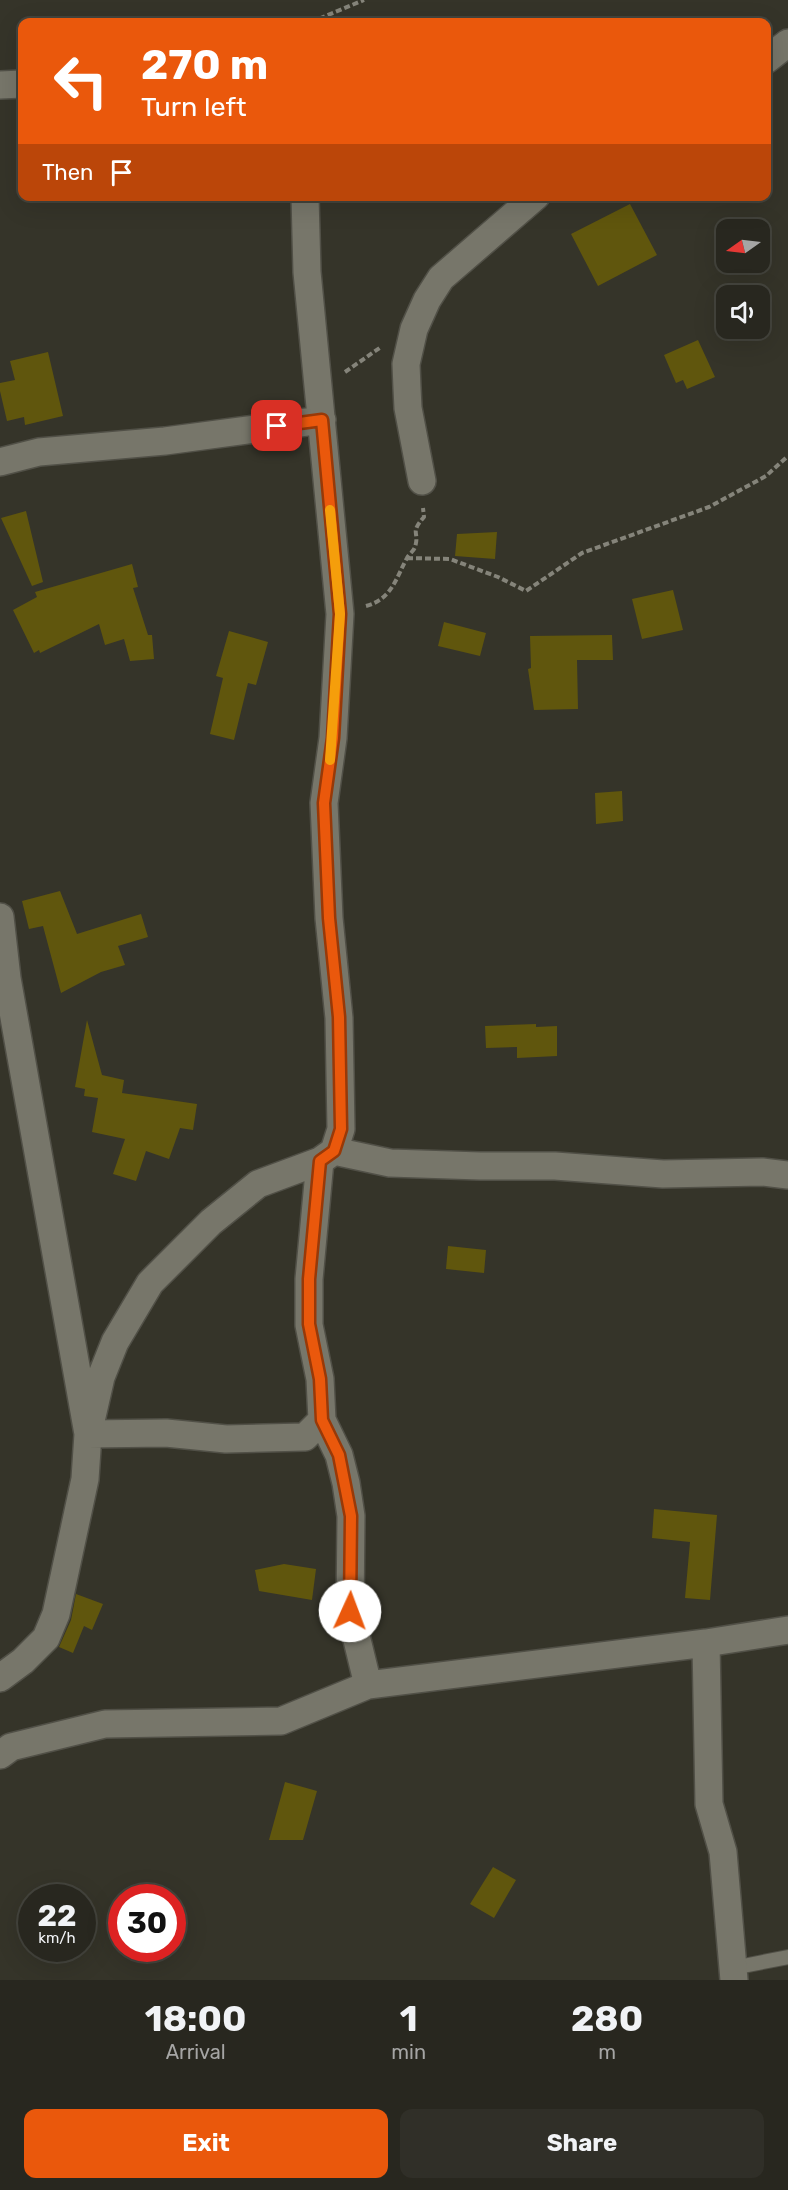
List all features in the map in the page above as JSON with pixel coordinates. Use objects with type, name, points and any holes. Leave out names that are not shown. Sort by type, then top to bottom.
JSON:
[{"type":"street","points":[[771,56],[788,43]]},
{"type":"street","points":[[0,85],[18,84]]},
{"type":"street","points":[[305,201],[307,272],[340,614],[333,738],[324,803],[328,908],[339,1017],[341,1129],[327,1156],[309,1279],[309,1324],[320,1379],[322,1420],[339,1455],[346,1484],[351,1516],[350,1611],[368,1685]]},
{"type":"street","points":[[422,481],[406,388],[406,364],[414,329],[427,300],[441,278],[530,201]]},
{"type":"street","points":[[0,462],[39,453],[165,441],[321,406]]},
{"type":"street","points":[[0,917],[7,978],[88,1434]]},
{"type":"street","points":[[0,1678],[23,1661],[46,1638],[56,1614],[85,1479],[88,1434],[101,1377],[115,1342],[150,1283],[211,1222],[258,1184],[327,1156],[401,1163],[555,1166],[663,1173],[762,1172],[788,1175]]},
{"type":"street","points":[[88,1434],[166,1433],[226,1439],[305,1437],[322,1420]]},
{"type":"street","points":[[0,1755],[11,1747],[105,1724],[281,1721],[368,1685],[706,1643],[788,1630]]},
{"type":"street","points":[[706,1643],[709,1804],[723,1852],[734,1974]]},
{"type":"lane","points":[[734,1974],[788,1957]]},
{"type":"path","points":[[321,18],[364,0]]},
{"type":"path","points":[[321,406],[354,363],[414,329]]},
{"type":"path","points":[[407,558],[450,559],[498,577],[526,591],[582,553],[709,507],[766,476],[788,456]]},
{"type":"path","points":[[340,614],[373,604],[394,587],[407,558],[415,547],[415,527],[424,517],[422,481]]},
{"type":"building","points":[[630,204],[657,255],[598,286],[571,234]]},
{"type":"building","points":[[698,340],[715,377],[687,389],[683,380],[676,383],[664,355]]},
{"type":"building","points":[[48,352],[63,416],[25,425],[24,417],[7,421],[0,383],[15,380],[10,361]]},
{"type":"building","points":[[26,511],[43,582],[32,586],[1,518]]},
{"type":"building","points":[[497,532],[495,559],[455,556],[457,534]]},
{"type":"building","points":[[132,564],[138,587],[133,588],[148,635],[152,635],[154,659],[130,661],[124,639],[105,645],[99,624],[40,653],[39,650],[34,653],[13,610],[37,597],[35,592]]},
{"type":"building","points":[[673,590],[683,630],[642,639],[632,599]]},
{"type":"building","points":[[444,622],[486,633],[480,656],[438,646]]},
{"type":"building","points":[[229,631],[268,642],[256,685],[248,683],[234,740],[210,734],[223,678],[216,676]]},
{"type":"building","points":[[612,635],[613,660],[577,660],[578,709],[534,710],[528,669],[531,668],[530,636]]},
{"type":"building","points":[[622,791],[623,821],[596,824],[595,793]]},
{"type":"building","points":[[60,891],[77,934],[141,914],[148,937],[118,946],[125,965],[101,972],[61,993],[43,926],[29,929],[22,901]]},
{"type":"building","points":[[87,1020],[102,1075],[124,1080],[122,1093],[197,1104],[193,1130],[180,1128],[169,1159],[146,1151],[136,1181],[113,1174],[125,1139],[92,1132],[98,1098],[84,1096],[85,1089],[75,1087]]},
{"type":"building","points":[[536,1024],[536,1027],[557,1026],[557,1056],[517,1058],[517,1047],[486,1048],[485,1026]]},
{"type":"building","points":[[448,1246],[486,1250],[484,1273],[446,1269]]},
{"type":"building","points":[[654,1509],[717,1515],[710,1600],[685,1598],[690,1542],[652,1538]]},
{"type":"building","points":[[284,1564],[316,1569],[312,1600],[259,1591],[255,1570]]},
{"type":"building","points":[[76,1594],[103,1604],[92,1630],[84,1626],[73,1653],[59,1647],[71,1620]]},
{"type":"building","points":[[285,1782],[317,1791],[303,1840],[269,1840]]},
{"type":"building","points":[[493,1867],[516,1880],[494,1918],[470,1904]]},
{"type":"slow traffic","points":[[330,510],[340,614],[330,760]]},
{"type":"route","points":[[277,426],[322,420],[340,614],[333,738],[324,803],[329,918],[339,1017],[341,1129],[334,1151],[320,1161],[309,1279],[309,1324],[320,1379],[322,1420],[339,1455],[351,1516],[350,1611]]}]
